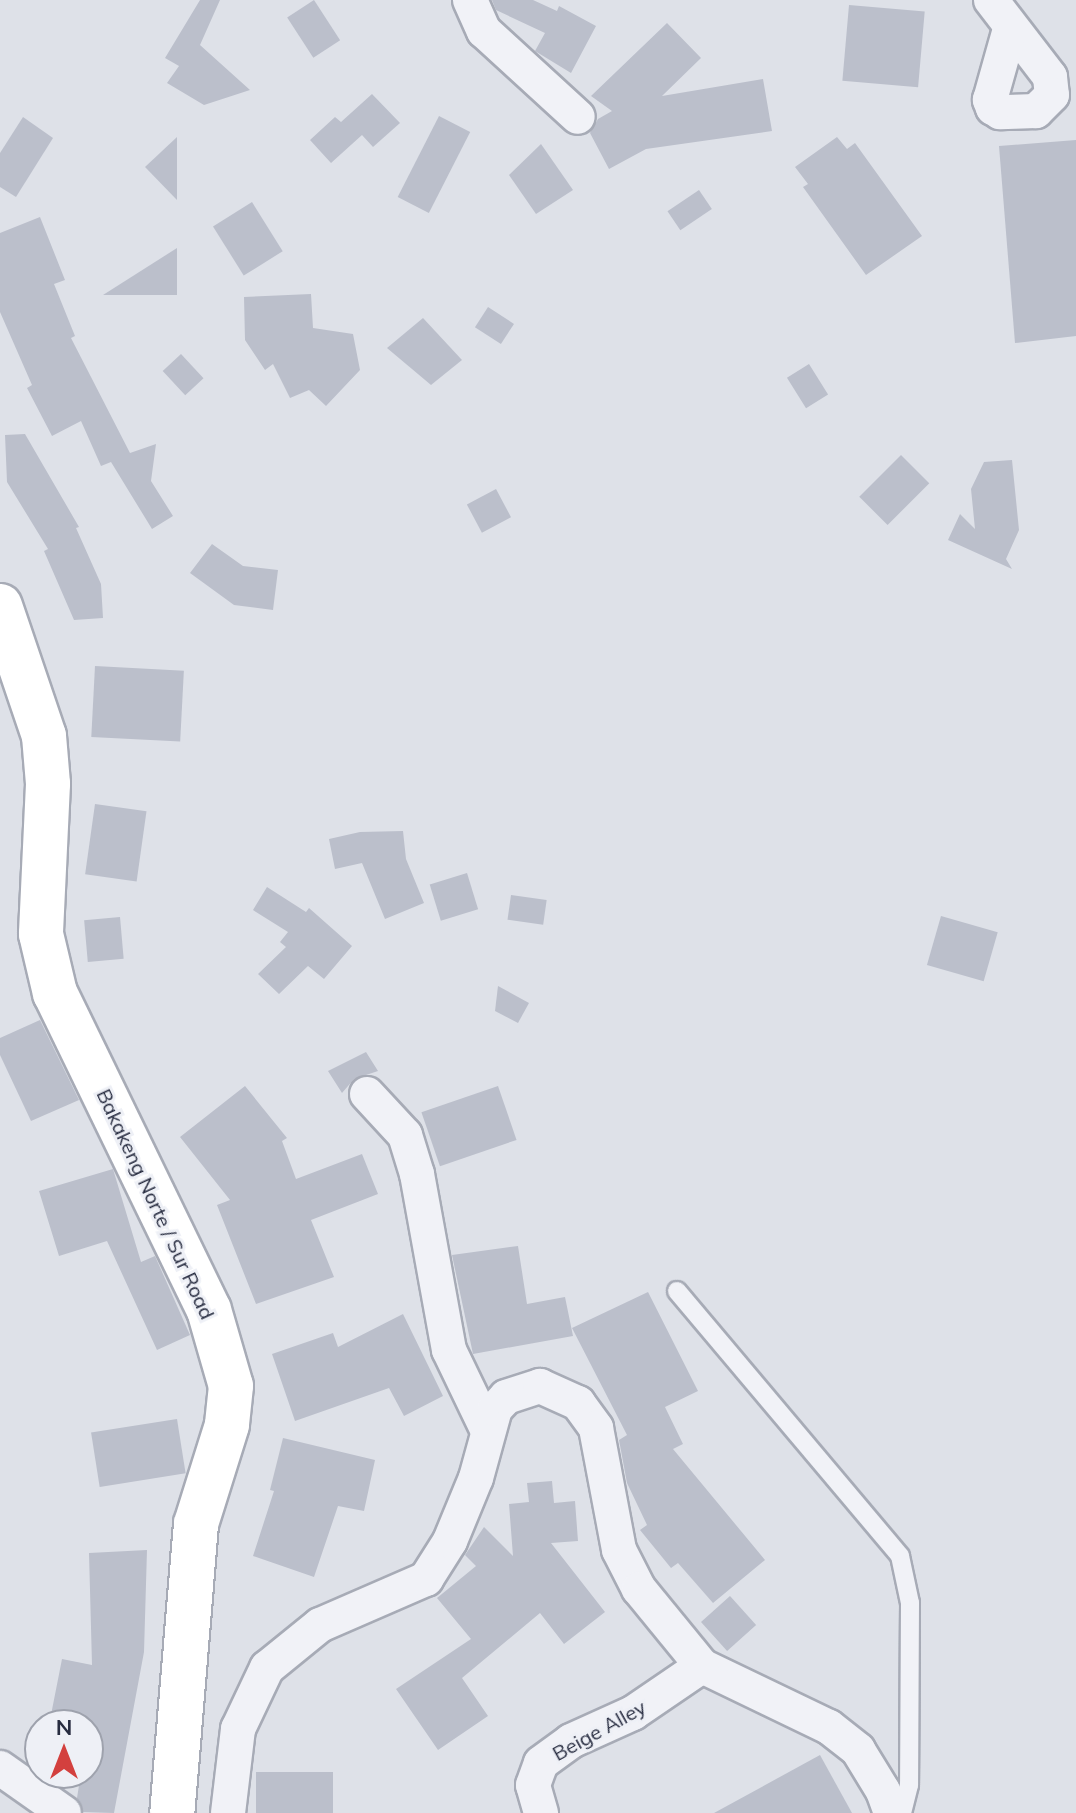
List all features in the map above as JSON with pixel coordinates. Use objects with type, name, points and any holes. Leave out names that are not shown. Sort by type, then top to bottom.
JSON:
[{"type":"main road","name":"Bakakeng Norte / Sur Road","points":[[0,606],[44,736],[48,784],[41,934],[55,993],[209,1310],[231,1386],[227,1425],[196,1524],[172,1813]]},
{"type":"street","points":[[470,0],[484,31],[578,117]]},
{"type":"street","points":[[991,0],[1010,29]]},
{"type":"street","points":[[367,1094],[405,1135],[417,1174],[449,1350],[488,1431]]},
{"type":"street","points":[[228,1813],[238,1729],[267,1668],[320,1625],[426,1579],[450,1541],[476,1478],[495,1409],[506,1397],[526,1388],[552,1389],[578,1403],[596,1428],[619,1550],[639,1589],[702,1666],[829,1727],[858,1750],[883,1791],[891,1813]]},
{"type":"street","name":"Beige Alley","points":[[541,1813],[533,1785],[541,1763],[571,1741],[633,1713],[702,1666]]},
{"type":"street","points":[[0,1768],[64,1813]]},
{"type":"lane","points":[[677,1291],[900,1556],[910,1603],[909,1785],[902,1813]]},
{"type":"building","points":[[200,0],[220,0],[200,45],[250,90],[204,105],[167,83],[179,66],[165,58]]},
{"type":"building","points":[[314,0],[340,40],[313,58],[287,17]]},
{"type":"building","points":[[492,0],[533,0],[557,11],[559,6],[596,26],[571,73],[535,51],[545,33],[496,10]]},
{"type":"building","points":[[849,5],[925,12],[918,87],[842,81]]},
{"type":"building","points":[[667,23],[701,58],[662,96],[763,79],[772,131],[646,149],[609,169],[590,133],[598,119],[612,111],[591,96]]},
{"type":"building","points":[[372,94],[400,123],[373,147],[362,135],[331,163],[310,140],[335,117],[341,122]]},
{"type":"building","points":[[439,116],[470,132],[429,213],[398,197]]},
{"type":"building","points":[[23,117],[53,138],[16,197],[0,187],[0,153]]},
{"type":"building","points":[[177,137],[177,200],[145,167]]},
{"type":"building","points":[[837,137],[847,149],[855,143],[922,236],[866,275],[803,187],[808,184],[795,167]]},
{"type":"building","points":[[1076,140],[1076,336],[1015,343],[999,146]]},
{"type":"building","points":[[541,144],[573,190],[536,214],[509,175]]},
{"type":"building","points":[[699,190],[712,209],[680,230],[667,211]]},
{"type":"building","points":[[252,202],[283,251],[244,276],[213,226]]},
{"type":"building","points":[[40,217],[65,280],[54,284],[75,336],[71,338],[130,453],[156,444],[151,481],[173,516],[152,529],[111,462],[101,466],[81,421],[52,436],[27,388],[32,385],[0,312],[0,233]]},
{"type":"building","points":[[177,248],[177,295],[103,295]]},
{"type":"building","points":[[311,294],[313,328],[353,334],[360,370],[326,406],[309,390],[290,398],[273,364],[265,370],[245,340],[244,297]]},
{"type":"building","points":[[488,307],[514,324],[501,344],[475,327]]},
{"type":"building","points":[[423,318],[462,360],[431,385],[387,348]]},
{"type":"building","points":[[181,354],[204,378],[185,395],[163,371]]},
{"type":"building","points":[[809,364],[828,395],[806,408],[787,378]]},
{"type":"building","points":[[25,434],[79,527],[76,528],[101,584],[103,618],[74,620],[44,551],[48,549],[7,482],[5,435]]},
{"type":"building","points":[[901,455],[929,483],[888,525],[859,497]]},
{"type":"building","points":[[1012,460],[1019,530],[1006,559],[1012,569],[948,540],[960,514],[975,529],[971,489],[984,462]]},
{"type":"building","points":[[496,489],[511,517],[482,533],[467,504]]},
{"type":"building","points":[[212,544],[243,566],[278,570],[273,610],[234,605],[190,573]]},
{"type":"building","points":[[95,666],[184,671],[180,742],[91,737]]},
{"type":"building","points":[[95,804],[146,811],[137,882],[85,874]]},
{"type":"building","points":[[403,831],[406,859],[424,903],[385,919],[362,863],[335,869],[329,839],[360,832]]},
{"type":"building","points":[[467,873],[478,909],[441,921],[430,884]]},
{"type":"building","points":[[267,887],[306,912],[309,908],[352,946],[324,979],[308,966],[279,994],[258,974],[286,947],[280,942],[288,932],[253,910]]},
{"type":"building","points":[[511,895],[547,900],[543,925],[508,920]]},
{"type":"building","points":[[941,916],[998,932],[984,981],[927,965]]},
{"type":"building","points":[[120,917],[124,959],[88,962],[84,920]]},
{"type":"building","points":[[498,986],[529,1003],[518,1023],[495,1011]]},
{"type":"building","points":[[40,1020],[79,1100],[31,1121],[0,1055],[0,1038]]},
{"type":"building","points":[[366,1052],[378,1071],[354,1079],[342,1093],[328,1071]]},
{"type":"building","points":[[245,1086],[287,1138],[282,1141],[296,1179],[362,1154],[378,1194],[311,1220],[334,1277],[256,1304],[217,1205],[230,1200],[180,1137]]},
{"type":"building","points":[[498,1086],[517,1140],[440,1166],[421,1112]]},
{"type":"building","points":[[113,1169],[141,1262],[155,1256],[190,1335],[157,1350],[107,1241],[59,1256],[39,1191]]},
{"type":"building","points":[[518,1246],[527,1304],[565,1297],[573,1336],[473,1354],[452,1255]]},
{"type":"building","points":[[648,1292],[698,1391],[665,1407],[683,1444],[673,1449],[765,1560],[713,1603],[678,1563],[671,1568],[640,1530],[647,1525],[627,1483],[619,1440],[627,1435],[572,1328]]},
{"type":"building","points":[[403,1314],[443,1396],[404,1416],[389,1388],[295,1421],[272,1354],[333,1333],[338,1347]]},
{"type":"building","points":[[177,1419],[186,1473],[100,1487],[91,1433]]},
{"type":"building","points":[[283,1438],[375,1460],[364,1511],[338,1506],[314,1577],[253,1556],[274,1491],[270,1490]]},
{"type":"building","points":[[552,1481],[554,1503],[575,1501],[578,1541],[551,1543],[605,1612],[564,1644],[540,1613],[462,1678],[488,1716],[438,1750],[396,1689],[471,1639],[437,1598],[476,1566],[465,1555],[484,1527],[513,1556],[509,1504],[529,1502],[527,1483]]},
{"type":"building","points":[[147,1550],[144,1652],[114,1813],[83,1812],[77,1798],[78,1789],[104,1789],[104,1709],[52,1709],[62,1659],[92,1665],[89,1553]]},
{"type":"building","points":[[730,1596],[756,1625],[727,1651],[701,1622]]},
{"type":"building","points":[[820,1755],[852,1813],[714,1813]]},
{"type":"building","points":[[256,1772],[333,1772],[333,1813],[256,1813]]}]
